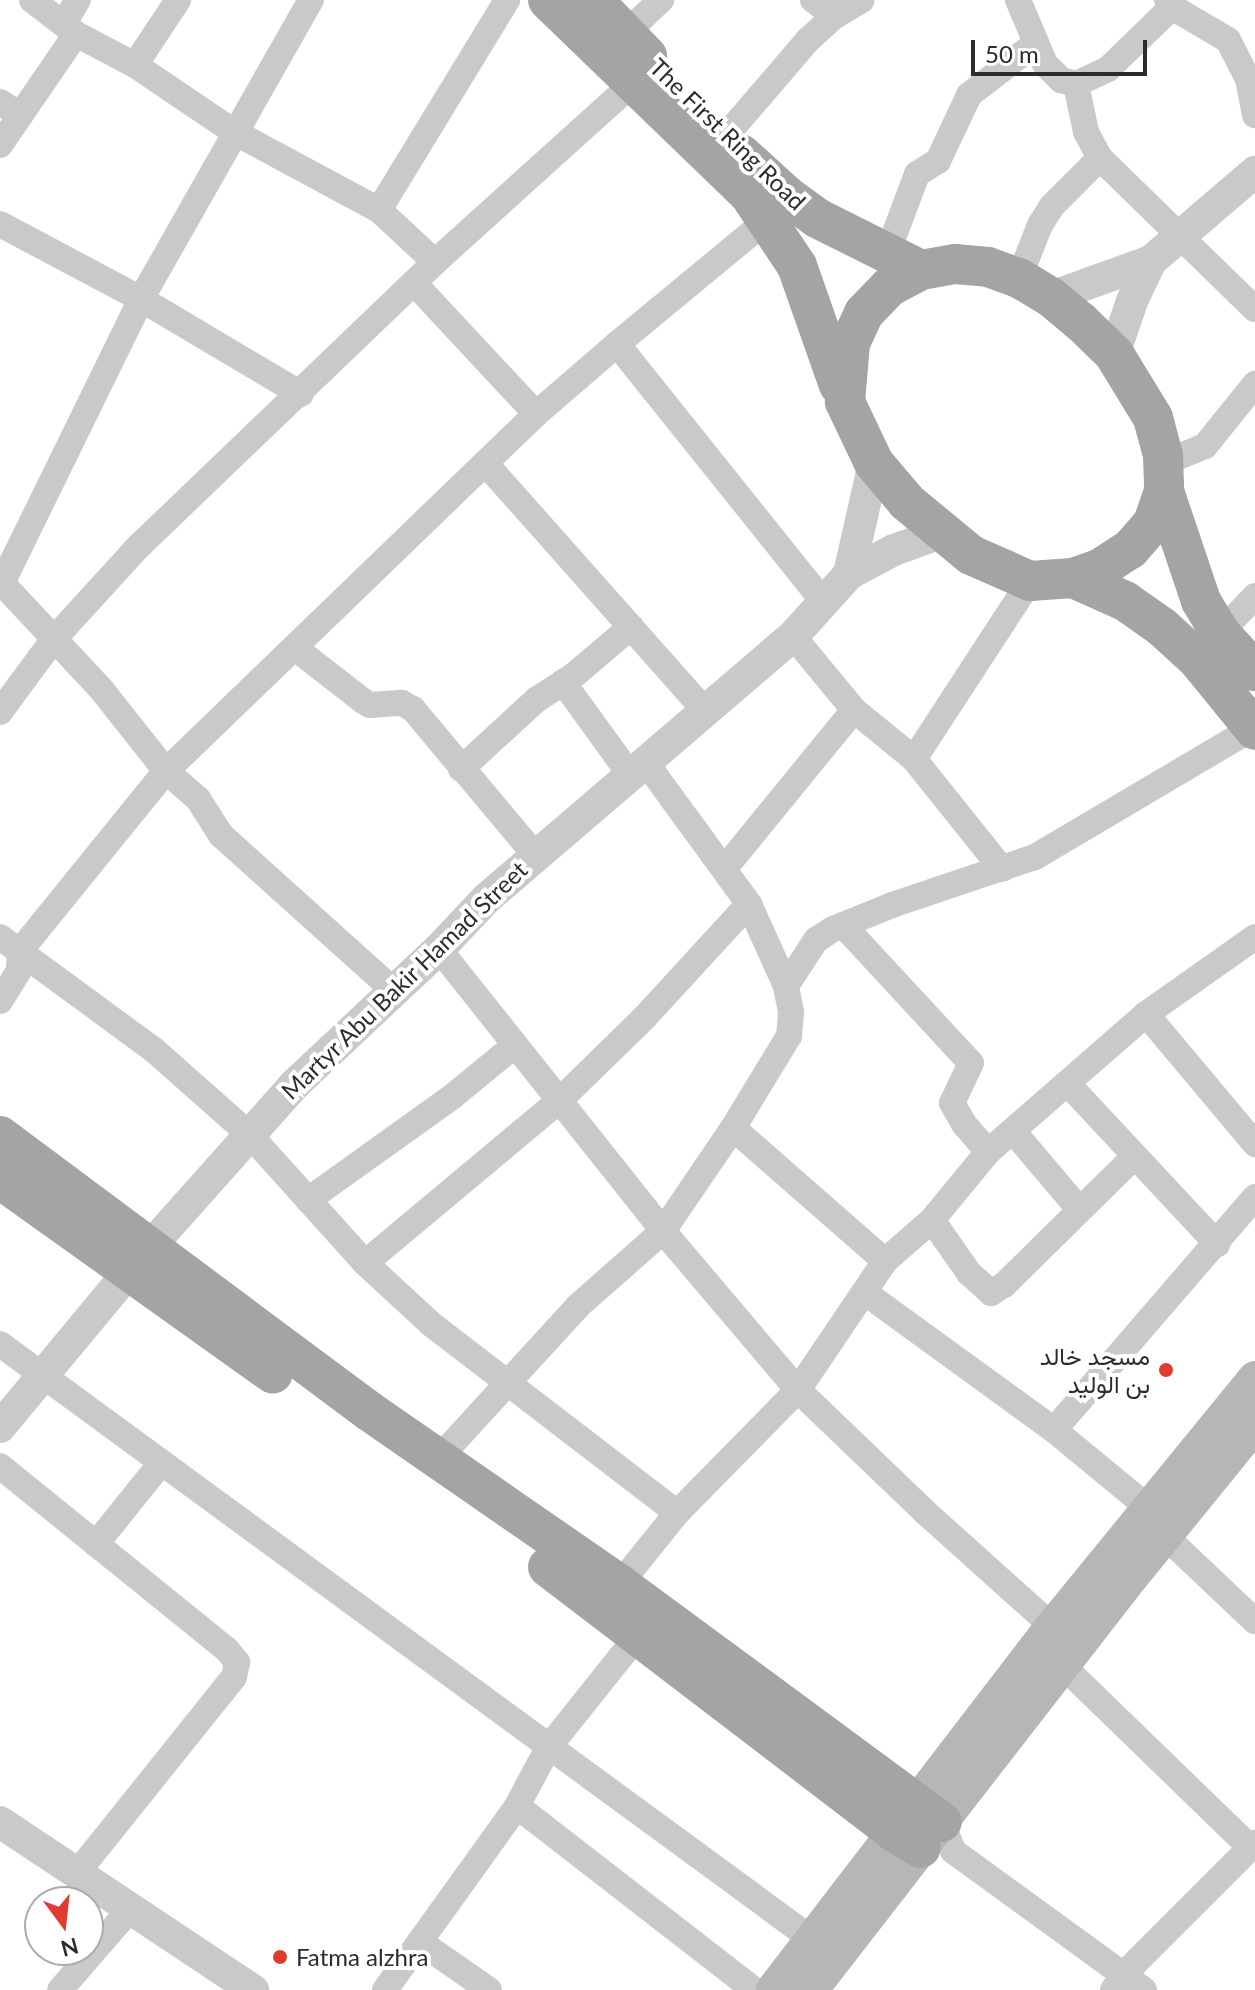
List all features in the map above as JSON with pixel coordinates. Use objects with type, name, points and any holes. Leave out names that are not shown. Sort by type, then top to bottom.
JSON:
[{"type":"main road","points":[[548,0],[749,194],[797,266],[811,298],[845,402],[874,463],[941,533],[971,555],[1030,581],[1073,578],[1099,569],[1130,549],[1153,523],[1164,473]]},
{"type":"main road","name":"The First Ring Road","points":[[593,0],[724,138],[807,211],[904,262]]},
{"type":"main road","points":[[845,402],[850,343],[864,313],[889,287],[904,262],[988,267],[1035,288],[1114,354],[1153,418],[1164,473],[1201,601],[1220,633],[1255,671]]},
{"type":"main road","points":[[1073,578],[1148,616],[1198,660],[1254,729]]},
{"type":"main road","points":[[0,1136],[139,1261],[610,1595],[639,1634],[925,1831]]},
{"type":"main road","points":[[0,1179],[139,1261],[438,1459],[610,1595],[925,1831]]},
{"type":"main road","points":[[810,1990],[925,1831],[1062,1665],[1255,1379]]},
{"type":"main road","points":[[774,1990],[813,1940],[925,1831],[1053,1627],[1254,1427]]},
{"type":"street","points":[[32,0],[70,28],[135,65],[234,132],[379,210],[435,262]]},
{"type":"street","points":[[0,145],[10,109],[70,28],[78,0]]},
{"type":"street","points":[[135,65],[178,0]]},
{"type":"street","points":[[311,0],[141,299],[1,582],[101,689],[166,771],[198,799],[221,835],[250,865],[394,991]]},
{"type":"street","points":[[379,210],[507,0]]},
{"type":"street","points":[[625,34],[661,0]]},
{"type":"street","points":[[813,0],[835,16]]},
{"type":"street","points":[[724,138],[808,40],[835,16],[862,0]]},
{"type":"street","points":[[1018,0],[1045,64],[1061,80],[1076,84],[1108,69],[1170,3],[1228,40],[1248,79],[1255,115]]},
{"type":"street","points":[[904,262],[917,174],[938,161],[969,95],[1036,43]]},
{"type":"street","points":[[0,712],[53,640],[138,547],[301,394],[435,262],[634,82]]},
{"type":"street","points":[[1076,84],[1086,132],[1100,158],[1255,309]]},
{"type":"street","points":[[1100,158],[1052,206],[1040,225],[1035,288],[1151,261]]},
{"type":"street","points":[[1114,354],[1132,301],[1151,261],[1255,172]]},
{"type":"street","points":[[10,944],[166,771],[536,414],[767,220]]},
{"type":"street","points":[[0,224],[141,299],[301,394]]},
{"type":"street","points":[[414,283],[536,414]]},
{"type":"street","points":[[617,344],[824,602]]},
{"type":"street","points":[[1164,473],[1178,457],[1205,446],[1255,384]]},
{"type":"street","name":"Martyr Abu Bakir Hamad Street","points":[[849,574],[874,463]]},
{"type":"street","points":[[486,464],[705,711]]},
{"type":"street","name":"Martyr Abu Bakir Hamad Street","points":[[0,1427],[139,1261],[294,1085],[535,855],[793,636],[849,574],[894,550],[941,533]]},
{"type":"street","points":[[914,759],[1030,581]]},
{"type":"street","points":[[1220,633],[1255,596]]},
{"type":"street","points":[[461,769],[536,700],[631,627]]},
{"type":"street","points":[[793,636],[854,710],[914,759],[1002,869]]},
{"type":"street","points":[[295,648],[370,705],[402,703],[413,709],[535,855]]},
{"type":"street","points":[[438,1459],[505,1382],[578,1306],[663,1231],[733,1128],[789,1036],[791,1012],[786,986],[749,904],[725,868],[563,682]]},
{"type":"street","points":[[725,868],[854,710]]},
{"type":"street","points":[[786,986],[816,940],[843,925],[1002,869],[1066,841],[1254,729]]},
{"type":"street","points":[[365,1263],[559,1101],[644,1018],[749,904]]},
{"type":"street","points":[[843,925],[971,1063],[952,1103],[964,1124],[988,1152]]},
{"type":"street","points":[[610,1595],[677,1513],[798,1390],[885,1261],[932,1220],[988,1152],[1146,1014],[1255,937]]},
{"type":"street","points":[[0,1001],[19,970],[10,944]]},
{"type":"street","points":[[10,944],[154,1050],[249,1134],[365,1263],[431,1324],[677,1513]]},
{"type":"street","points":[[439,949],[663,1231],[798,1390],[925,1512],[1053,1627]]},
{"type":"street","points":[[1146,1014],[1255,1144]]},
{"type":"street","points":[[308,1200],[441,1105],[515,1045]]},
{"type":"street","points":[[1068,1084],[1217,1244]]},
{"type":"street","points":[[733,1128],[885,1261]]},
{"type":"street","points":[[1013,1131],[1079,1209]]},
{"type":"street","points":[[932,1220],[969,1273],[991,1293],[1004,1285],[1134,1157]]},
{"type":"street","points":[[1054,1430],[1255,1197]]},
{"type":"street","points":[[864,1292],[1054,1430],[1158,1523],[1255,1621]]},
{"type":"street","points":[[0,1344],[813,1940]]},
{"type":"street","points":[[96,1544],[162,1462]]},
{"type":"street","points":[[0,1466],[227,1650],[237,1662],[234,1677],[77,1873]]},
{"type":"street","points":[[385,1990],[517,1806],[548,1748],[639,1634]]},
{"type":"street","points":[[925,1831],[1127,1985],[1253,1845],[1062,1665]]},
{"type":"street","points":[[517,1806],[754,1990]]},
{"type":"street","points":[[0,1822],[253,1990]]},
{"type":"street","points":[[60,1990],[131,1908]]},
{"type":"street","points":[[420,1942],[489,1990]]},
{"type":"place","name":"مسجد خالد بن الوليد","points":[[1166,1370]]},
{"type":"place","name":"Fatma alzhra","points":[[280,1957]]}]
